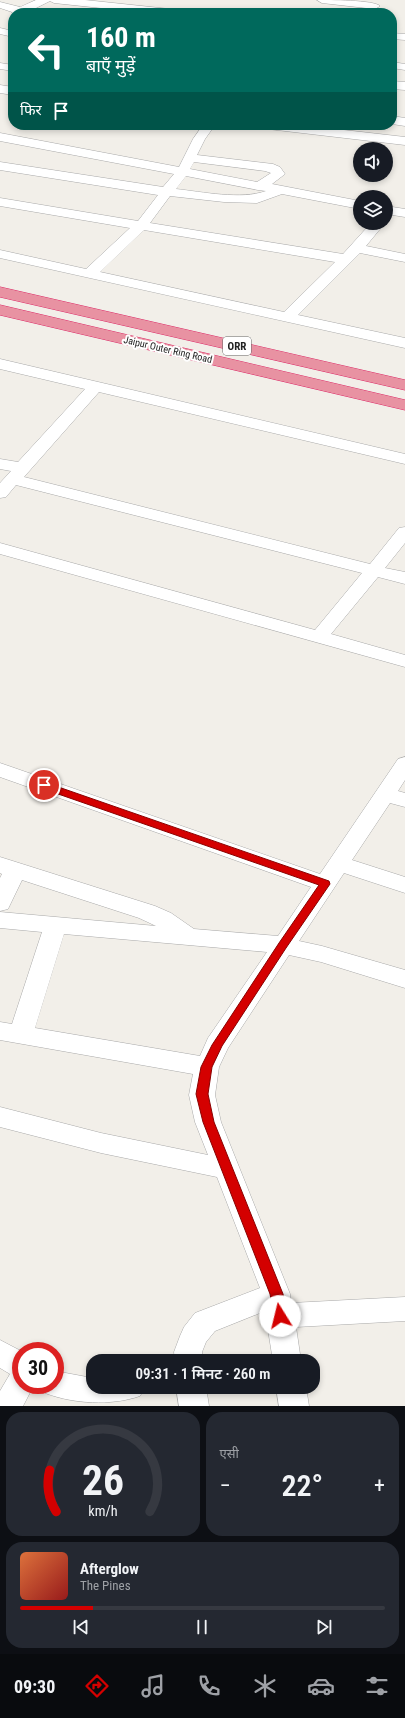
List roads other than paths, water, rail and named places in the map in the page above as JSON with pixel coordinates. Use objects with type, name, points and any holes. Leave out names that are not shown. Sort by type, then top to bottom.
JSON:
[{"type":"highway","points":[[0,285],[70,306]]},
{"type":"highway","points":[[0,292],[70,306]]},
{"type":"highway","name":"Jaipur Outer Ring Road","points":[[70,306],[405,385]]},
{"type":"highway","name":"Jaipur Outer Ring Road","points":[[0,310],[405,405]]},
{"type":"highway","points":[[0,322],[188,354]]},
{"type":"street","points":[[27,8],[44,0]]},
{"type":"street","points":[[54,0],[104,8]]},
{"type":"street","points":[[322,0],[374,6]]},
{"type":"street","points":[[90,273],[142,224],[183,171],[206,130]]},
{"type":"street","points":[[308,130],[405,142]]},
{"type":"street","points":[[0,137],[353,204]]},
{"type":"street","points":[[189,158],[268,167],[275,170],[278,174],[272,179],[258,186]]},
{"type":"street","points":[[0,166],[167,192],[242,200],[257,199],[281,190]]},
{"type":"street","points":[[0,202],[142,224],[345,259]]},
{"type":"street","points":[[393,212],[405,214]]},
{"type":"street","points":[[287,317],[357,248],[372,230]]},
{"type":"street","points":[[357,248],[405,258]]},
{"type":"street","points":[[0,254],[405,343]]},
{"type":"street","points":[[0,364],[405,459]]},
{"type":"street","points":[[0,493],[96,386]]},
{"type":"street","points":[[0,464],[17,474],[405,578]]},
{"type":"street","points":[[319,637],[405,532]]},
{"type":"street","points":[[3,553],[405,661]]},
{"type":"street","points":[[286,1354],[278,1305],[208,1122],[202,1094],[206,1067],[217,1045],[282,945],[338,863],[395,797],[405,764]]},
{"type":"street","points":[[0,770],[325,884]]},
{"type":"street","points":[[338,863],[405,885]]},
{"type":"street","points":[[0,903],[7,867],[147,912],[163,919],[190,937]]},
{"type":"street","points":[[0,920],[282,945],[322,954],[405,980]]},
{"type":"street","points":[[56,924],[10,1033],[206,1067]]},
{"type":"street","points":[[0,1117],[101,1143],[227,1169]]},
{"type":"street","points":[[188,1354],[194,1336],[205,1322],[278,1305],[405,1309]]},
{"type":"street","points":[[0,1352],[12,1360]]},
{"type":"street","points":[[64,1386],[86,1390]]},
{"type":"street","points":[[7,1406],[14,1394]]},
{"type":"street","points":[[192,1394],[194,1406]]},
{"type":"street","points":[[292,1394],[294,1406]]}]
